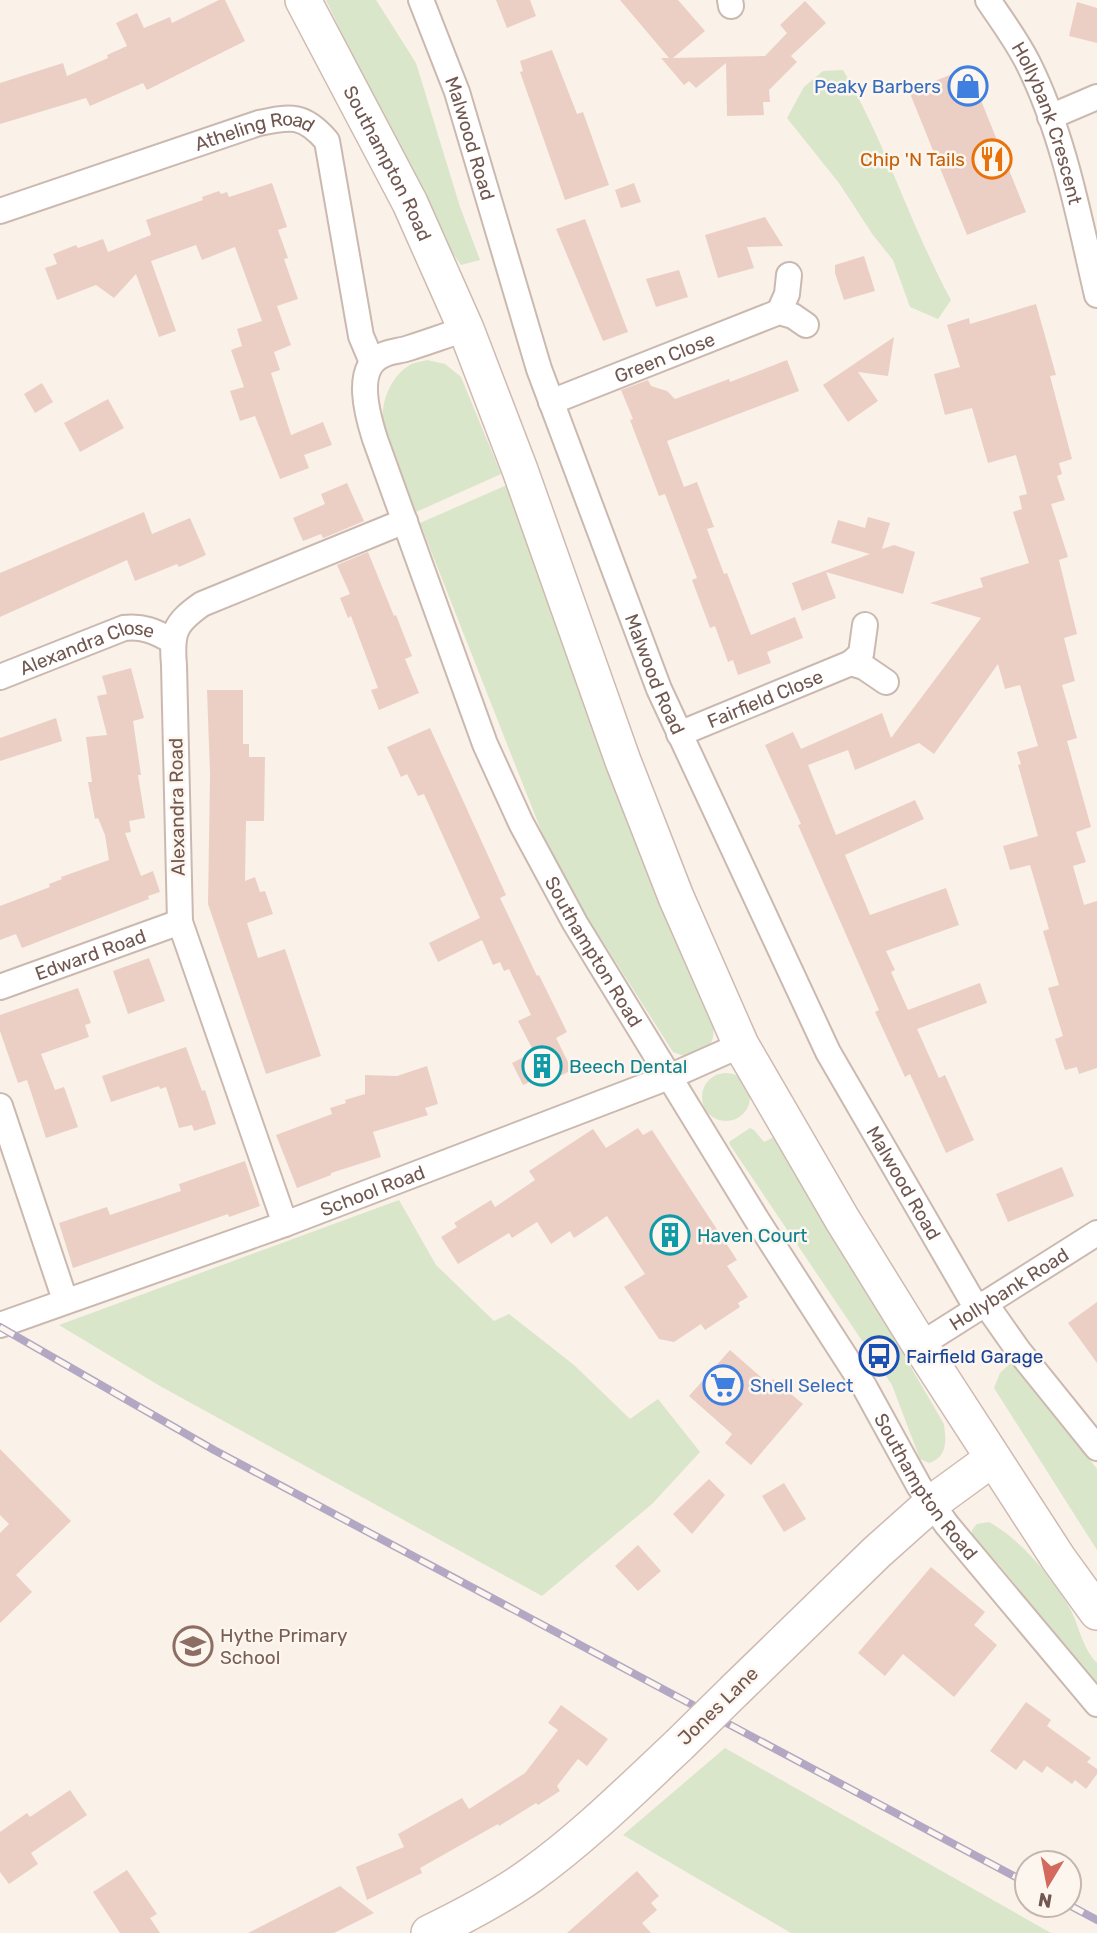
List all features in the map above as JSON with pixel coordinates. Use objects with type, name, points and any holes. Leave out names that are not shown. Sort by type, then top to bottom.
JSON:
[{"type":"street","name":"Southampton Road","points":[[303,0],[410,203],[466,329],[520,470],[623,761],[676,897],[741,1045],[842,1219],[920,1345],[992,1459],[1097,1612]]},
{"type":"street","name":"Malwood Road","points":[[421,0],[457,92],[529,339],[551,402],[622,594],[679,734],[828,1052],[981,1306],[1097,1448]]},
{"type":"street","name":"Hollybank Crescent","points":[[988,0],[1007,26],[1028,63],[1050,117],[1082,229],[1097,295]]},
{"type":"street","points":[[1050,117],[1097,97]]},
{"type":"street","name":"Atheling Road","points":[[0,211],[258,123],[279,118],[299,118],[315,126],[327,141],[361,336],[372,362]]},
{"type":"street","points":[[789,275],[787,294],[779,312],[793,316],[806,325]]},
{"type":"street","name":"Green Close","points":[[551,402],[779,312]]},
{"type":"street","points":[[372,362],[382,355],[466,329]]},
{"type":"street","name":"Southampton Road","points":[[372,362],[366,378],[364,399],[375,439],[485,744],[521,823],[575,923],[757,1220],[864,1386],[919,1486],[947,1525],[1097,1704]]},
{"type":"street","points":[[172,640],[177,624],[202,604],[405,521]]},
{"type":"street","points":[[851,663],[861,654],[866,625]]},
{"type":"street","name":"Alexandra Close","points":[[0,677],[124,628],[139,626],[172,640]]},
{"type":"street","name":"Alexandra Road","points":[[172,640],[180,922],[285,1223]]},
{"type":"street","points":[[851,663],[864,667],[886,682]]},
{"type":"street","name":"Fairfield Close","points":[[679,734],[851,663]]},
{"type":"street","name":"Edward Road","points":[[0,987],[180,922]]},
{"type":"street","name":"School Road","points":[[0,1325],[285,1223],[669,1077],[741,1045]]},
{"type":"street","points":[[0,1106],[65,1300]]},
{"type":"street","name":"Hollybank Road","points":[[920,1345],[1097,1233]]},
{"type":"street","name":"Jones Lane","points":[[429,1933],[465,1925],[594,1825],[877,1552],[933,1502],[992,1459]]},
{"type":"green space","points":[[326,0],[376,0],[416,63],[460,207],[480,260],[461,265],[432,224]]},
{"type":"green space","points":[[843,70],[872,126],[951,300],[938,319],[910,307],[893,260],[839,183],[787,118],[804,87],[823,71]]},
{"type":"green space","points":[[427,360],[445,364],[461,377],[501,474],[416,512],[383,420],[383,413],[389,389],[398,375],[412,364]]},
{"type":"green space","points":[[507,485],[712,1017],[713,1034],[710,1044],[684,1056],[673,1052],[572,893],[548,848],[420,523]]},
{"type":"green space","points":[[726,1073],[743,1080],[750,1097],[743,1114],[726,1121],[709,1114],[702,1097],[709,1080]]},
{"type":"green space","points":[[750,1128],[764,1142],[776,1136],[944,1424],[943,1452],[935,1460],[929,1463],[920,1459],[892,1385],[730,1145],[729,1142]]},
{"type":"green space","points":[[399,1200],[436,1265],[494,1321],[509,1314],[574,1365],[630,1419],[658,1399],[700,1452],[652,1504],[542,1596],[160,1386],[59,1325]]},
{"type":"green space","points":[[1014,1360],[1097,1469],[1097,1550],[994,1388],[1000,1373]]},
{"type":"green space","points":[[989,1522],[1023,1548],[1060,1593],[1072,1612],[1087,1650],[1097,1663],[1097,1685],[972,1535],[977,1524]]},
{"type":"green space","points":[[725,1748],[1013,1911],[1013,1919],[1026,1919],[1051,1933],[791,1933],[623,1835]]},
{"type":"building","points":[[219,0],[225,0],[245,41],[147,90],[143,83],[90,106],[86,98],[0,124],[0,83],[63,63],[67,76],[108,58],[107,55],[127,46],[116,23],[137,13],[144,28],[170,17],[172,23]]},
{"type":"building","points":[[496,0],[530,0],[536,16],[507,28]]},
{"type":"building","points":[[620,0],[678,0],[705,31],[673,58],[765,56],[787,33],[780,25],[805,1],[826,23],[791,56],[797,62],[769,90],[770,102],[763,102],[764,115],[727,116],[726,63],[696,88],[689,81],[684,85],[661,58],[669,58]]},
{"type":"building","points":[[1077,2],[1097,8],[1097,43],[1069,36]]},
{"type":"building","points":[[552,50],[577,114],[583,112],[609,185],[565,200],[520,72],[523,71],[520,61]]},
{"type":"building","points":[[968,68],[1026,212],[967,235],[909,91]]},
{"type":"building","points":[[272,183],[287,227],[278,230],[288,258],[284,259],[298,299],[277,306],[291,345],[274,352],[280,370],[271,373],[291,435],[323,422],[332,445],[304,455],[309,468],[280,479],[255,416],[240,421],[230,391],[244,387],[231,350],[242,346],[237,329],[262,321],[235,247],[202,260],[196,245],[151,261],[176,331],[159,337],[136,274],[114,298],[96,285],[57,300],[45,268],[57,264],[53,254],[76,245],[78,248],[103,239],[108,252],[151,235],[146,220],[203,200],[202,197],[219,191],[221,194],[227,192],[229,197]]},
{"type":"building","points":[[634,183],[641,202],[621,208],[615,190]]},
{"type":"building","points":[[765,217],[783,246],[747,247],[754,268],[718,278],[705,235]]},
{"type":"building","points":[[585,219],[628,332],[603,341],[556,229]]},
{"type":"building","points":[[864,256],[875,291],[844,300],[835,265]]},
{"type":"building","points":[[679,270],[688,297],[656,307],[646,279]]},
{"type":"building","points":[[1036,304],[1056,375],[1050,376],[1072,459],[1059,463],[1062,474],[1057,476],[1065,500],[1051,504],[1068,557],[1059,560],[1077,634],[1064,638],[1075,681],[1062,685],[1077,738],[1067,741],[1091,827],[1076,832],[1086,862],[1073,866],[1084,905],[1097,901],[1097,1068],[1079,1074],[1077,1067],[1065,1070],[1055,1039],[1063,1036],[1048,988],[1059,985],[1043,931],[1049,929],[1030,865],[1010,870],[1003,846],[1038,836],[1018,765],[1021,764],[1017,752],[1038,746],[1020,685],[1005,689],[998,664],[934,754],[919,743],[855,770],[848,750],[808,765],[836,835],[915,800],[924,819],[845,855],[870,915],[946,888],[959,925],[886,951],[895,970],[891,972],[908,1010],[980,983],[987,1003],[917,1029],[939,1078],[945,1075],[974,1140],[946,1153],[910,1074],[905,1077],[875,1012],[879,1010],[765,745],[793,732],[801,749],[882,713],[891,738],[981,618],[930,603],[983,587],[980,578],[1029,563],[1013,512],[1022,509],[1019,496],[1027,494],[1016,455],[988,463],[972,408],[945,415],[934,374],[960,367],[947,325],[969,318],[970,324]]},
{"type":"building","points":[[894,337],[888,376],[858,372],[878,401],[848,422],[823,385]]},
{"type":"building","points":[[787,360],[799,391],[667,441],[684,487],[697,482],[714,527],[707,529],[751,635],[795,617],[803,638],[767,652],[771,663],[738,675],[733,660],[728,662],[715,626],[710,628],[692,580],[697,578],[665,494],[659,496],[621,390],[648,380],[651,386],[667,391],[675,399]]},
{"type":"building","points":[[42,383],[53,402],[35,413],[24,394]]},
{"type":"building","points":[[108,399],[124,428],[80,452],[64,423]]},
{"type":"building","points":[[347,483],[364,521],[323,538],[321,534],[303,541],[293,518],[325,504],[321,494]]},
{"type":"building","points":[[144,512],[152,534],[190,518],[206,555],[135,581],[127,560],[0,617],[0,573]]},
{"type":"building","points":[[868,517],[890,523],[882,549],[894,545],[915,552],[903,594],[826,572],[836,598],[802,611],[792,583],[870,554],[831,543],[838,520],[865,528]]},
{"type":"building","points":[[368,552],[412,656],[405,659],[419,693],[379,710],[371,690],[378,688],[351,616],[348,618],[340,598],[350,594],[337,565]]},
{"type":"building","points":[[131,668],[144,718],[133,721],[145,818],[129,821],[131,832],[125,833],[141,876],[153,871],[160,892],[148,896],[149,899],[22,948],[16,934],[0,940],[0,906],[50,887],[49,884],[62,879],[61,877],[109,860],[105,835],[98,818],[95,819],[88,782],[92,782],[86,737],[107,735],[97,696],[107,694],[102,676]]},
{"type":"building","points":[[207,690],[243,690],[243,744],[249,744],[249,757],[265,757],[264,821],[246,821],[245,881],[255,877],[260,892],[265,891],[273,914],[247,923],[258,958],[285,949],[321,1056],[266,1074],[208,904],[210,774]]},
{"type":"building","points":[[56,718],[62,741],[0,761],[0,738]]},
{"type":"building","points":[[430,728],[506,895],[500,898],[567,1032],[556,1038],[572,1070],[544,1084],[540,1077],[523,1085],[512,1063],[534,1052],[518,1021],[531,1015],[509,969],[504,971],[500,962],[493,965],[482,940],[438,962],[429,943],[480,918],[424,794],[418,796],[407,774],[401,777],[387,747]]},
{"type":"building","points":[[149,958],[165,1001],[128,1014],[113,971]]},
{"type":"building","points":[[78,988],[91,1023],[85,1025],[89,1037],[41,1054],[55,1090],[64,1087],[78,1127],[46,1138],[27,1080],[18,1083],[0,1031],[0,1015]]},
{"type":"building","points":[[186,1047],[216,1124],[194,1131],[192,1125],[179,1128],[166,1087],[160,1089],[159,1086],[111,1102],[102,1076]]},
{"type":"building","points":[[427,1066],[438,1104],[425,1108],[428,1115],[373,1132],[381,1157],[331,1173],[297,1188],[276,1135],[332,1114],[330,1108],[365,1094],[365,1075],[397,1076]]},
{"type":"building","name":"Haven Court","points":[[638,1128],[643,1135],[652,1130],[737,1260],[727,1266],[748,1297],[738,1303],[740,1307],[705,1330],[701,1324],[674,1342],[659,1339],[624,1287],[645,1274],[607,1216],[574,1238],[570,1231],[551,1244],[537,1222],[512,1238],[509,1233],[458,1264],[441,1237],[457,1227],[454,1223],[491,1200],[495,1207],[535,1180],[529,1171],[593,1129],[606,1148]]},
{"type":"building","points":[[245,1161],[260,1206],[229,1217],[228,1214],[73,1268],[59,1223],[107,1207],[110,1215],[181,1191],[179,1184]]},
{"type":"building","points":[[1062,1167],[1074,1196],[1008,1222],[996,1194]]},
{"type":"building","points":[[1097,1302],[1097,1363],[1068,1323]]},
{"type":"building","points":[[730,1350],[769,1384],[773,1379],[803,1404],[751,1465],[725,1443],[732,1434],[689,1396]]},
{"type":"building","points":[[0,1449],[71,1521],[16,1575],[32,1592],[0,1623],[0,1533],[9,1524],[0,1515]]},
{"type":"building","points":[[709,1479],[725,1495],[692,1534],[673,1514]]},
{"type":"building","points":[[784,1483],[806,1519],[784,1532],[762,1496]]},
{"type":"building","points":[[638,1545],[661,1571],[638,1591],[615,1566]]},
{"type":"building","points":[[931,1567],[985,1612],[974,1625],[997,1645],[954,1697],[903,1654],[885,1676],[858,1653]]},
{"type":"building","points":[[1026,1702],[1051,1720],[1047,1726],[1091,1758],[1087,1762],[1097,1769],[1097,1774],[1086,1789],[1075,1780],[1072,1784],[1047,1766],[1042,1773],[1024,1760],[1016,1770],[990,1751]]},
{"type":"building","points":[[561,1705],[608,1739],[587,1766],[578,1759],[557,1786],[560,1791],[420,1868],[422,1873],[367,1900],[356,1867],[404,1847],[398,1834],[462,1798],[469,1809],[525,1773],[558,1730],[548,1723]]},
{"type":"building","points":[[70,1790],[87,1815],[31,1853],[38,1864],[9,1884],[0,1872],[0,1832],[27,1813],[30,1817]]},
{"type":"building","points":[[127,1870],[157,1914],[150,1918],[160,1933],[120,1933],[93,1892]]},
{"type":"building","points":[[637,1871],[659,1896],[651,1903],[657,1910],[642,1923],[651,1933],[567,1933]]},
{"type":"building","points":[[340,1886],[374,1913],[334,1933],[248,1933]]},
{"type":"railway","points":[[0,1327],[214,1450],[1013,1876]]},
{"type":"railway","points":[[1083,1912],[1097,1920]]},
{"type":"place","name":"Peaky Barbers","points":[[968,86]]},
{"type":"place","name":"Chip 'N Tails","points":[[992,159]]},
{"type":"place","name":"Beech Dental","points":[[542,1066]]},
{"type":"place","name":"Haven Court","points":[[670,1235]]},
{"type":"place","name":"Fairfield Garage","points":[[879,1356]]},
{"type":"place","name":"Shell Select","points":[[723,1385]]},
{"type":"place","name":"Hythe Primary School","points":[[193,1646]]}]
